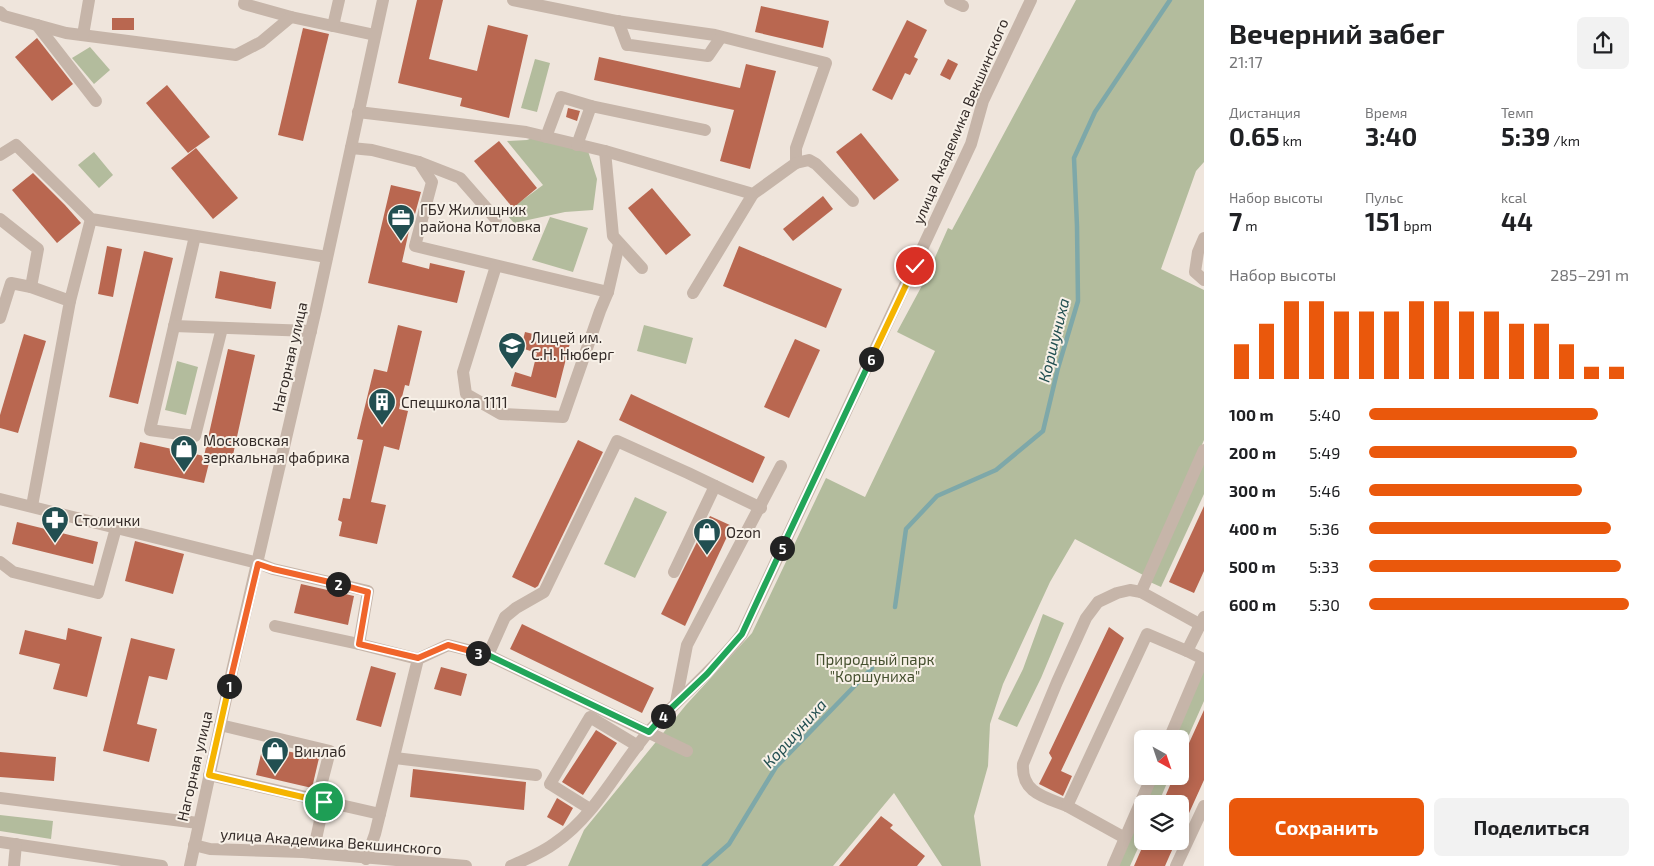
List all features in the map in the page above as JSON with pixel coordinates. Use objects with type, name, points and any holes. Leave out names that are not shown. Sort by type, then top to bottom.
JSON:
[{"type":"street","points":[[83,35],[90,0]]},
{"type":"street","points":[[245,0],[244,4],[291,17],[375,35]]},
{"type":"street","points":[[333,26],[339,0]]},
{"type":"street","name":"Нагорная улица","points":[[190,866],[220,724],[311,331],[383,0]]},
{"type":"street","points":[[512,0],[618,21],[721,37],[826,63],[796,148],[796,163]]},
{"type":"street","points":[[950,0],[962,6]]},
{"type":"street","name":"улица Академика Векшинского","points":[[511,866],[538,854],[556,843],[571,830],[590,809],[649,732],[676,702],[707,674],[742,634],[971,144],[983,101],[1030,0]]},
{"type":"street","points":[[0,12],[4,16],[66,33],[236,56],[262,42],[291,17]]},
{"type":"street","points":[[618,21],[627,45],[708,56],[721,37]]},
{"type":"street","points":[[37,25],[96,101]]},
{"type":"street","points":[[546,137],[561,97],[591,106],[706,130]]},
{"type":"street","points":[[577,145],[591,106]]},
{"type":"street","points":[[358,112],[526,132],[605,151],[753,194]]},
{"type":"street","points":[[0,155],[16,145],[91,219],[327,257]]},
{"type":"street","points":[[351,148],[372,150],[419,162],[460,178],[496,219]]},
{"type":"street","points":[[605,151],[613,236],[642,268]]},
{"type":"street","points":[[693,293],[753,194],[796,163],[809,160],[816,164],[853,201]]},
{"type":"street","points":[[419,162],[432,182],[415,246],[608,292]]},
{"type":"street","points":[[0,219],[38,249],[31,287]]},
{"type":"street","points":[[32,506],[70,301],[91,219]]},
{"type":"street","points":[[195,236],[150,430],[195,436],[222,328]]},
{"type":"street","points":[[1204,238],[1198,252],[1195,272],[1204,280]]},
{"type":"street","points":[[496,266],[463,372],[466,394],[501,414],[563,417],[608,292],[619,244]]},
{"type":"street","points":[[0,318],[11,283],[31,287],[70,301]]},
{"type":"street","points":[[174,326],[311,331]]},
{"type":"street","points":[[488,655],[505,617],[516,608],[544,592],[617,441],[761,508]]},
{"type":"street","points":[[1141,592],[1204,450]]},
{"type":"street","points":[[676,702],[687,645],[782,466]]},
{"type":"street","points":[[674,572],[716,486]]},
{"type":"street","points":[[0,499],[368,592],[359,644]]},
{"type":"street","points":[[0,562],[13,572],[98,593],[116,528]]},
{"type":"street","points":[[1125,838],[1067,806],[1033,792],[1024,779],[1022,772],[1023,764],[1086,618],[1098,602],[1109,596],[1130,590],[1141,592],[1202,621],[1187,651]]},
{"type":"street","points":[[276,626],[418,658],[448,645],[488,655],[687,751]]},
{"type":"street","points":[[1067,806],[1148,634],[1203,659],[1173,730]]},
{"type":"street","points":[[366,859],[375,834],[395,758],[418,658]]},
{"type":"street","points":[[590,809],[550,784],[590,717],[638,746]]},
{"type":"street","points":[[220,724],[330,751],[320,801],[314,854]]},
{"type":"street","points":[[395,758],[536,775]]},
{"type":"street","points":[[209,775],[380,814]]},
{"type":"street","points":[[1113,866],[1148,785]]},
{"type":"street","points":[[0,798],[198,823]]},
{"type":"street","points":[[1176,866],[1204,806]]},
{"type":"street","points":[[0,842],[162,866]]},
{"type":"street","points":[[14,866],[16,844]]},
{"type":"street","name":"улица Академика Векшинского","points":[[194,845],[210,849],[314,854],[406,864],[465,866]]},
{"type":"green space","name":"Природный парк \"Коршуниха\"","points":[[1076,0],[1204,0],[1204,162],[1196,171],[1161,269],[1204,290],[1204,440],[1145,576],[1075,539],[1050,582],[1003,684],[990,724],[988,766],[974,816],[981,866],[942,866],[894,793],[833,866],[568,866],[584,830],[686,705],[752,633],[826,478],[865,497],[935,351],[897,332],[925,280],[948,228],[952,230]]},
{"type":"green space","points":[[90,47],[110,70],[94,84],[72,58]]},
{"type":"green space","points":[[535,59],[550,63],[537,112],[521,108]]},
{"type":"green space","points":[[535,137],[588,151],[597,179],[593,210],[565,212],[514,223],[505,213],[543,185],[507,141],[527,140]]},
{"type":"green space","points":[[94,152],[113,175],[99,188],[78,165]]},
{"type":"green space","points":[[550,217],[588,228],[573,272],[532,260]]},
{"type":"green space","points":[[644,325],[693,338],[686,364],[637,351]]},
{"type":"green space","points":[[177,361],[198,367],[186,415],[165,410]]},
{"type":"green space","points":[[1204,459],[1204,494],[1161,587],[1150,582]]},
{"type":"green space","points":[[635,497],[667,512],[635,578],[604,564]]},
{"type":"green space","points":[[1043,614],[1064,623],[1041,678],[1017,727],[998,719],[1023,669]]},
{"type":"green space","points":[[1204,669],[1204,701],[1189,735],[1189,730],[1177,730]]},
{"type":"green space","points":[[1152,785],[1166,785],[1162,795],[1148,795]]},
{"type":"green space","points":[[0,815],[53,821],[51,839],[0,831]]},
{"type":"green space","points":[[1134,825],[1134,850],[1137,850],[1130,866],[1116,866]]},
{"type":"building","points":[[417,0],[443,0],[429,59],[477,71],[488,25],[528,35],[509,118],[460,106],[462,98],[398,83]]},
{"type":"building","points":[[761,6],[829,21],[823,48],[755,32]]},
{"type":"building","points":[[112,18],[134,18],[134,30],[112,30]]},
{"type":"building","points":[[907,20],[927,30],[914,57],[918,59],[910,75],[905,73],[892,100],[872,90]]},
{"type":"building","points":[[303,28],[329,34],[303,141],[278,135]]},
{"type":"building","points":[[37,38],[73,84],[52,101],[15,57]]},
{"type":"building","points":[[599,57],[740,88],[746,64],[776,71],[750,169],[720,161],[734,110],[594,80]]},
{"type":"building","points":[[948,59],[958,64],[950,80],[940,75]]},
{"type":"building","points":[[167,85],[210,137],[188,153],[146,103]]},
{"type":"building","points":[[568,108],[580,111],[577,121],[566,117]]},
{"type":"building","points":[[861,133],[899,180],[874,200],[836,152]]},
{"type":"building","points":[[499,141],[537,188],[513,208],[474,161]]},
{"type":"building","points":[[196,148],[238,198],[213,219],[171,168]]},
{"type":"building","points":[[33,173],[81,223],[57,243],[12,190]]},
{"type":"building","points":[[391,185],[421,192],[415,214],[413,213],[402,262],[429,269],[430,263],[465,271],[457,303],[368,283]]},
{"type":"building","points":[[652,188],[691,235],[666,255],[628,208]]},
{"type":"building","points":[[823,196],[833,209],[793,241],[783,229]]},
{"type":"building","points":[[107,246],[122,249],[113,297],[98,294]]},
{"type":"building","points":[[739,246],[842,289],[826,328],[723,286]]},
{"type":"building","points":[[144,251],[173,258],[138,404],[109,397]]},
{"type":"building","points":[[220,271],[276,282],[271,309],[215,298]]},
{"type":"building","name":"Спецшкола 1111","points":[[398,325],[422,331],[409,386],[405,385],[399,409],[408,411],[399,450],[384,446],[371,502],[386,505],[377,544],[339,536],[342,522],[338,520],[343,498],[350,499],[363,440],[357,439],[374,369],[387,372]]},
{"type":"building","points":[[525,332],[570,343],[556,398],[511,386],[515,372],[531,377],[537,353],[521,348]]},
{"type":"building","points":[[24,334],[46,341],[18,433],[0,428],[0,415]]},
{"type":"building","points":[[795,339],[820,350],[789,418],[764,407]]},
{"type":"building","points":[[228,349],[255,355],[231,464],[210,459],[204,483],[134,468],[140,442],[204,456]]},
{"type":"building","points":[[631,394],[765,457],[753,483],[619,420]]},
{"type":"building","points":[[578,440],[603,452],[538,586],[535,588],[512,577]]},
{"type":"building","points":[[1204,506],[1204,571],[1194,593],[1169,582]]},
{"type":"building","points":[[710,516],[732,526],[685,626],[661,614]]},
{"type":"building","points":[[17,522],[98,542],[93,564],[12,544]]},
{"type":"building","points":[[135,541],[184,554],[173,594],[125,581]]},
{"type":"building","points":[[301,584],[354,596],[348,625],[294,613]]},
{"type":"building","points":[[522,624],[654,688],[642,713],[510,649]]},
{"type":"building","points":[[1109,627],[1124,638],[1061,771],[1072,776],[1063,796],[1039,784],[1052,758],[1049,753]]},
{"type":"building","points":[[68,628],[102,637],[87,697],[53,689],[60,664],[19,654],[25,630],[66,640]]},
{"type":"building","points":[[131,638],[175,649],[167,680],[149,676],[137,724],[157,729],[149,762],[103,751]]},
{"type":"building","points":[[371,666],[396,673],[381,727],[356,720]]},
{"type":"building","points":[[441,667],[467,674],[461,696],[434,689]]},
{"type":"building","points":[[1204,710],[1204,780],[1189,813],[1189,795],[1166,795],[1170,785],[1189,785],[1189,743]]},
{"type":"building","points":[[596,730],[617,743],[583,795],[562,782]]},
{"type":"building","points":[[263,746],[319,758],[312,788],[256,775]]},
{"type":"building","points":[[0,752],[56,757],[54,781],[0,777]]},
{"type":"building","points":[[413,769],[526,782],[524,810],[410,797]]},
{"type":"building","points":[[557,798],[573,808],[563,826],[547,817]]},
{"type":"building","points":[[881,816],[893,825],[890,828],[925,856],[917,866],[839,866]]},
{"type":"building","points":[[1141,850],[1172,850],[1165,866],[1134,866]]},
{"type":"waterway","name":"Коршуниха","points":[[895,607],[906,529],[937,496],[996,470],[1043,431],[1058,368],[1078,301],[1074,158],[1095,112],[1170,0]]},
{"type":"waterway","name":"Коршуниха","points":[[704,866],[729,844],[776,767],[872,668]]},
{"type":"place","name":"ГБУ Жилищник района Котловка","points":[[401,242]]},
{"type":"place","name":"Лицей им. С.Н. Нюберг","points":[[512,370]]},
{"type":"place","name":"Спецшкола 1111","points":[[382,426]]},
{"type":"place","name":"Московская зеркальная фабрика","points":[[184,473]]},
{"type":"place","name":"Столички","points":[[55,544]]},
{"type":"place","name":"Ozon","points":[[707,556]]},
{"type":"place","name":"Винлаб","points":[[275,775]]},
{"type":"route","points":[[324,802],[209,775],[258,564],[368,592],[359,644],[418,658],[448,645],[488,655],[649,732],[676,702],[731,649],[742,634],[915,266]]}]
